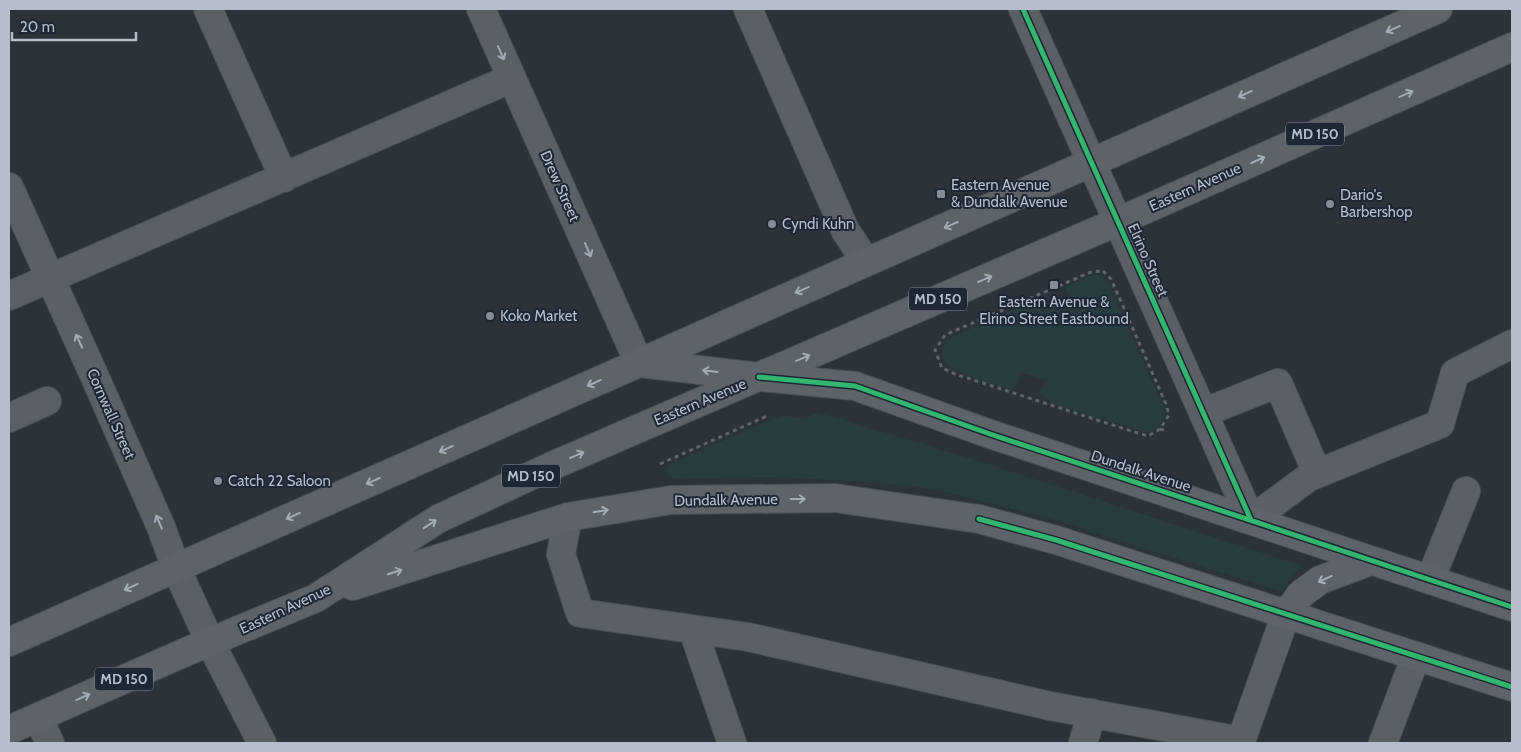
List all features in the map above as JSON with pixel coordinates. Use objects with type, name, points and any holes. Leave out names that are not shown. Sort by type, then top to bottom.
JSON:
[{"type":"main road","points":[[9,642],[1438,9]]},
{"type":"main road","name":"Eastern Avenue","points":[[9,730],[316,598],[438,519],[554,465],[1117,222],[1512,47]]},
{"type":"main road","name":"Dundalk Avenue","points":[[639,363],[855,386],[990,434],[1512,607]]},
{"type":"main road","name":"Dundalk Avenue","points":[[316,598],[568,516],[671,500],[836,498],[979,519],[1056,540],[1512,687]]},
{"type":"main road","points":[[1286,614],[1301,594],[1320,580],[1370,561]]},
{"type":"street","points":[[208,9],[284,178]]},
{"type":"street","name":"Drew Street","points":[[481,9],[639,363]]},
{"type":"street","points":[[748,9],[845,230],[866,262]]},
{"type":"street","name":"Elrino Street","points":[[1023,9],[1251,520]]},
{"type":"street","points":[[9,296],[512,78]]},
{"type":"street","name":"Cornwall Street","points":[[9,186],[161,527],[176,568],[210,642],[262,743]]},
{"type":"street","points":[[1251,520],[1309,476],[1440,424],[1455,373],[1512,344]]},
{"type":"street","points":[[1203,413],[1278,383],[1317,473]]},
{"type":"street","points":[[9,418],[47,401]]},
{"type":"street","points":[[1430,580],[1466,492]]},
{"type":"street","points":[[568,516],[561,554],[580,613],[748,637],[1050,706],[1241,740],[1286,614]]},
{"type":"street","points":[[692,630],[732,743]]},
{"type":"street","points":[[1384,743],[1416,656]]},
{"type":"street","points":[[1083,743],[1092,713]]},
{"type":"street","points":[[38,717],[50,743]]},
{"type":"path","points":[[1160,429],[1169,415],[1166,404],[1111,279],[1103,272],[1091,272],[946,335],[935,350],[942,368],[955,374],[1131,432],[1148,436],[1160,429],[1168,431]]},
{"type":"path","points":[[654,466],[775,412]]},
{"type":"green space","points":[[1093,275],[1100,275],[1109,282],[1163,405],[1165,416],[1154,429],[1144,432],[1058,406],[1039,393],[1045,380],[1022,373],[1017,385],[1010,390],[964,374],[948,365],[942,358],[945,344],[956,335],[1039,298],[1045,309],[1069,297],[1065,287]]},
{"type":"green space","points":[[817,412],[982,462],[1303,566],[1290,579],[1282,592],[1051,519],[925,488],[872,482],[769,477],[669,479],[667,468],[671,464],[767,421],[786,415],[806,419]]},
{"type":"cycle path","points":[[1023,9],[1251,520]]},
{"type":"cycle path","points":[[759,377],[855,386],[990,434],[1512,607]]},
{"type":"cycle path","points":[[979,519],[1056,540],[1512,687]]},
{"type":"place","name":"Eastern Avenue & Dundalk Avenue","points":[[941,194]]},
{"type":"place","name":"Dario's Barbershop","points":[[1330,204]]},
{"type":"place","name":"Cyndi Kuhn","points":[[772,224]]},
{"type":"place","name":"Eastern Avenue & Elrino Street Eastbound","points":[[1054,285]]},
{"type":"place","name":"Koko Market","points":[[490,316]]},
{"type":"place","name":"Catch 22 Saloon","points":[[218,481]]}]
